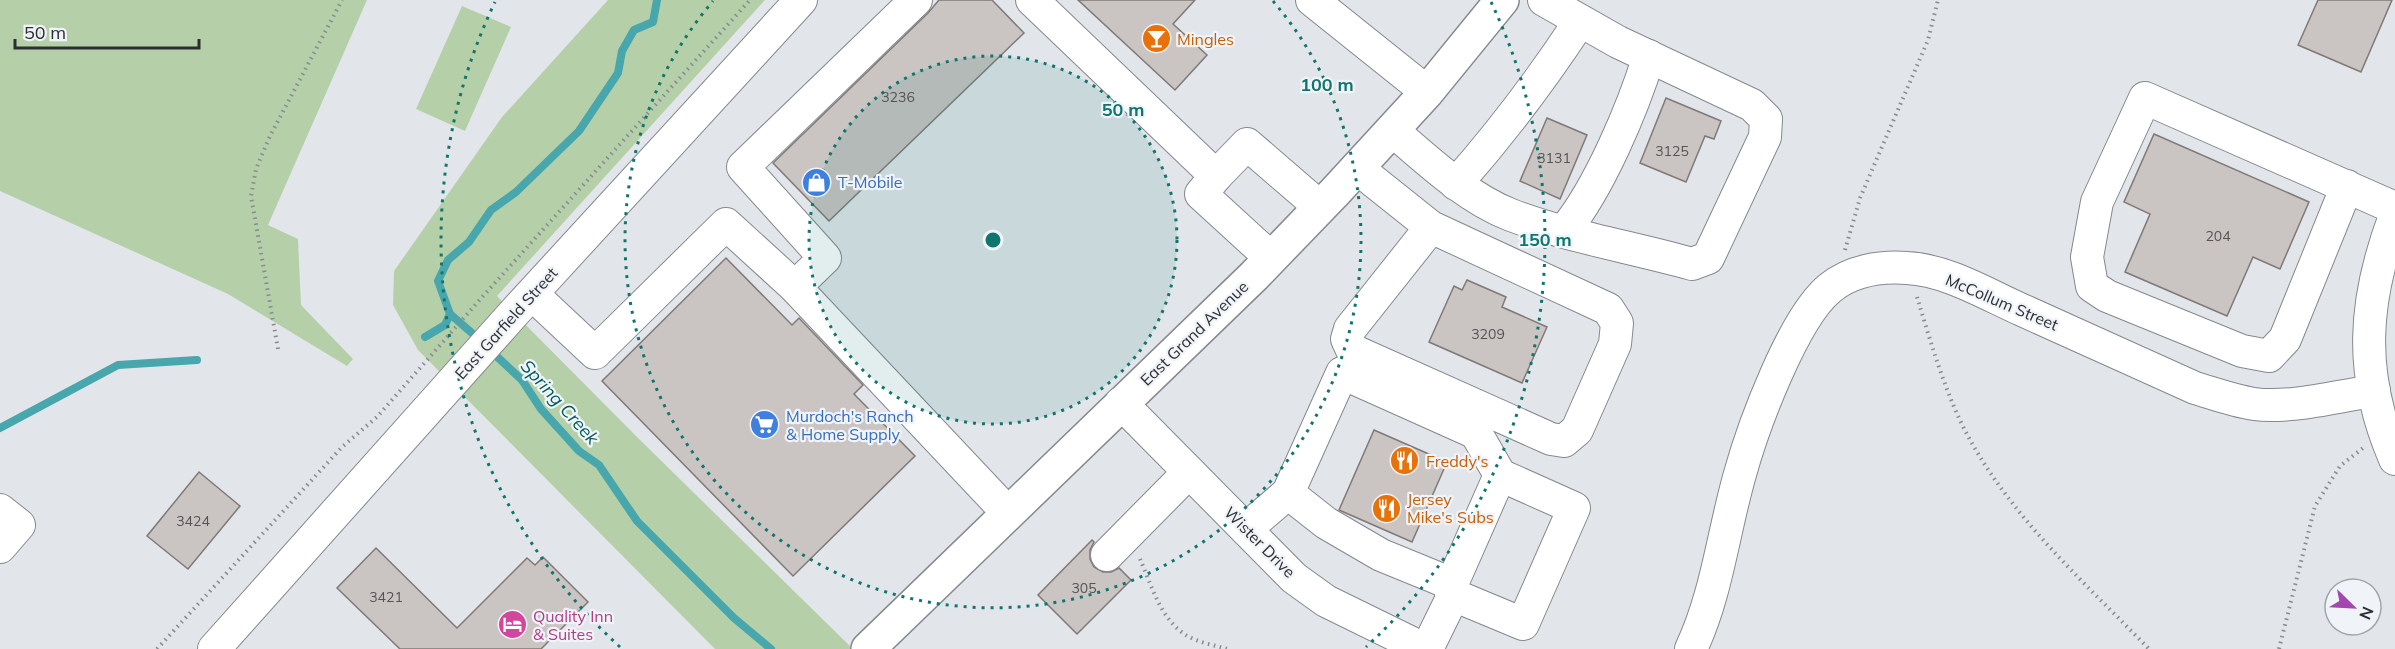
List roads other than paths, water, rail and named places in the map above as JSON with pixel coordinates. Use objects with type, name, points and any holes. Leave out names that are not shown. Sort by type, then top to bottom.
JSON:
[{"type":"main road","name":"East Grand Avenue","points":[[868,649],[1271,258],[1427,92],[1502,0]]},
{"type":"street","name":"East Garfield Street","points":[[214,649],[523,304],[801,0]]},
{"type":"street","points":[[795,287],[825,258],[743,167],[916,0]]},
{"type":"street","points":[[1032,0],[1216,176]]},
{"type":"street","points":[[1312,0],[1427,92]]},
{"type":"street","points":[[1392,130],[1456,184],[1509,214],[1564,231],[1692,264],[1708,258],[1765,137],[1766,119],[1752,105],[1649,56],[1544,0]]},
{"type":"street","points":[[1456,184],[1502,132],[1542,79],[1580,21]]},
{"type":"street","points":[[1564,231],[1581,211],[1615,141],[1649,56]]},
{"type":"street","points":[[2347,186],[2284,339],[2269,356],[2242,351],[2107,296],[2092,286],[2088,257],[2097,202],[2145,98],[2347,186],[2395,208]]},
{"type":"street","points":[[1271,258],[1201,194],[1216,176],[1247,144],[1320,207]]},
{"type":"street","points":[[1357,168],[1431,227],[1608,309],[1617,323],[1615,344],[1577,430],[1564,441],[1551,440],[1352,350],[1347,339],[1350,329],[1431,227]]},
{"type":"street","points":[[2386,422],[2369,352],[2370,302],[2395,216]]},
{"type":"street","points":[[523,304],[596,353],[726,224],[795,287],[1008,513]]},
{"type":"street","name":"McCollum Street","points":[[1691,649],[1712,594],[1740,474],[1787,351],[1808,313],[1830,288],[1855,274],[1881,268],[1908,268],[1954,279],[2195,388],[2233,400],[2256,404],[2285,404],[2386,422]]},
{"type":"street","points":[[1246,529],[1288,494],[1342,373],[1476,434],[1500,475],[1574,508],[1523,624],[1381,555],[1326,523],[1288,494]]},
{"type":"street","name":"Wister Drive","points":[[1121,403],[1294,578],[1326,601],[1425,649]]},
{"type":"street","points":[[1118,545],[1189,472]]},
{"type":"street","points":[[1425,649],[1451,600],[1451,589],[1500,475]]},
{"type":"street","points":[[0,510],[19,525],[0,547]]},
{"type":"waterway","name":"Spring Creek","points":[[480,340],[450,314],[438,281],[448,260],[469,242],[491,210],[516,192],[579,131],[618,73],[622,51],[634,30],[653,22],[657,0]]},
{"type":"waterway","points":[[425,337],[445,325],[450,314]]},
{"type":"waterway","name":"Spring Creek","points":[[491,351],[522,380],[541,409],[579,451],[599,465],[637,521],[734,618],[771,649]]},
{"type":"waterway","points":[[0,428],[118,365],[197,360]]},
{"type":"place","name":"Mingles","points":[[1156,39]]},
{"type":"place","name":"T-Mobile","points":[[817,182]]},
{"type":"place","name":"Murdoch's Ranch & Home Supply","points":[[765,425]]},
{"type":"place","name":"Freddy's","points":[[1405,461]]},
{"type":"place","name":"Jersey Mike's Subs","points":[[1386,508]]},
{"type":"place","name":"Quality Inn & Suites","points":[[512,625]]}]
